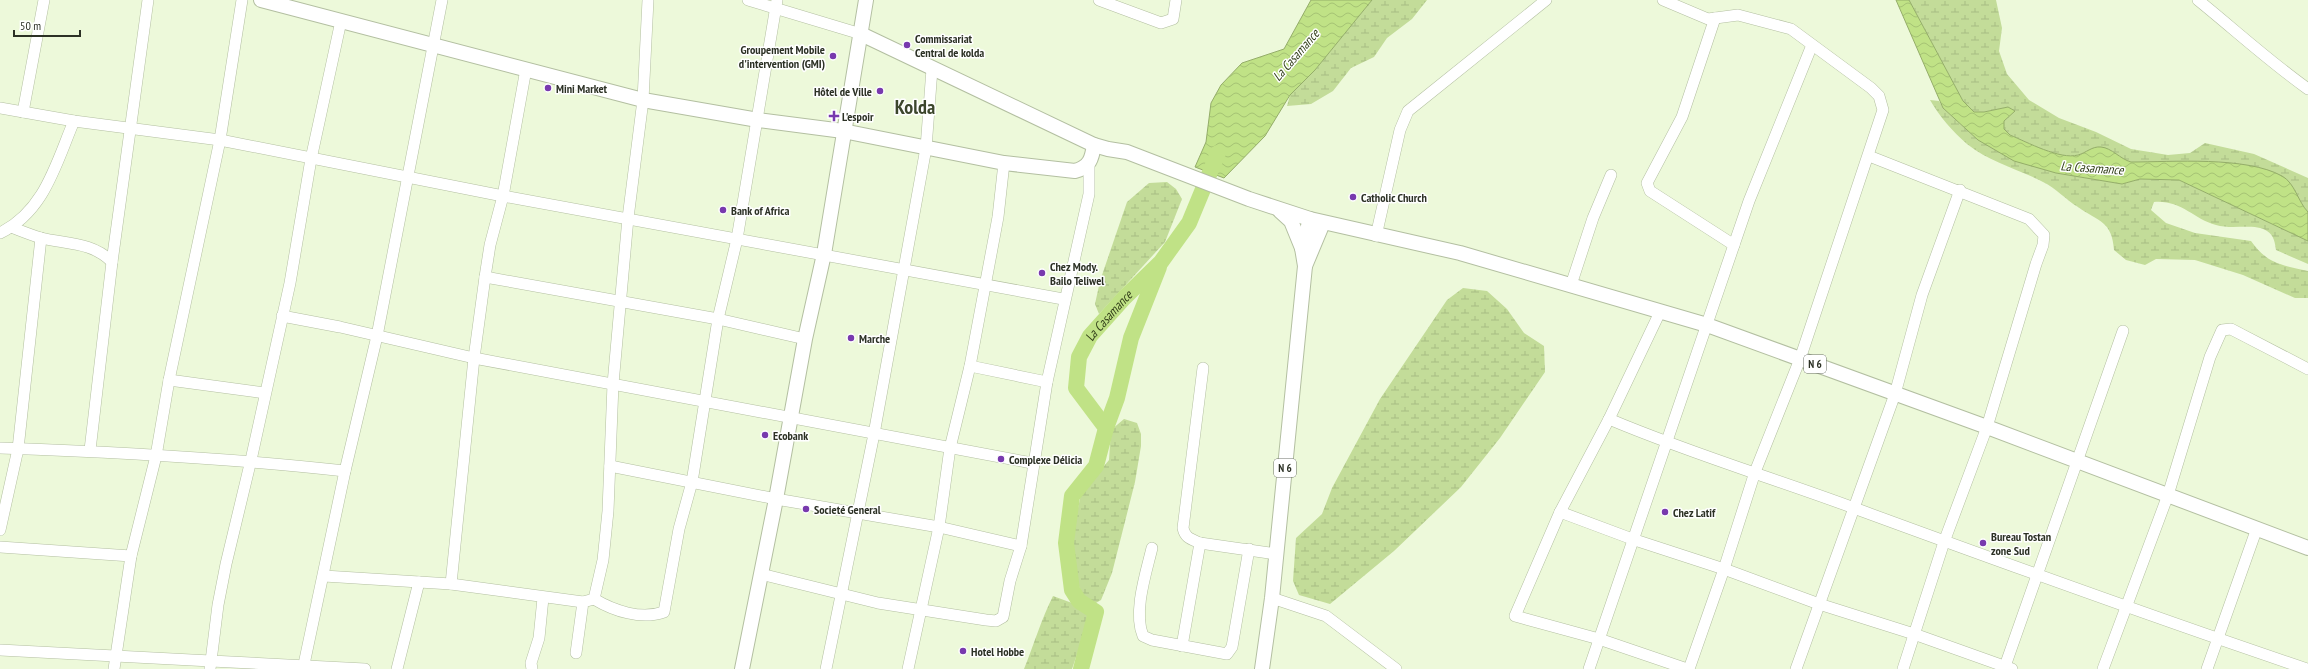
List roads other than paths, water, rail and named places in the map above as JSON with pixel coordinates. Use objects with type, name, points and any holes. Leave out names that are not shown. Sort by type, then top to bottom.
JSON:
[{"type":"main road","points":[[261,0],[643,100],[758,120],[843,131],[1004,164],[1075,171],[1084,169],[1089,164],[1094,145]]},
{"type":"main road","points":[[742,669],[776,499],[805,339],[824,254],[843,131],[866,0]]},
{"type":"main road","points":[[861,34],[1094,145],[1127,152],[1249,199],[1317,221]]},
{"type":"main road","points":[[1280,210],[1291,221],[1302,248]]},
{"type":"main road","name":"N 6","points":[[1317,221],[1376,236],[1460,253],[1707,325],[2077,460],[2308,548]]},
{"type":"main road","name":"N 6","points":[[1305,266],[1302,248],[1317,221]]},
{"type":"main road","name":"N 6","points":[[1262,669],[1272,598],[1305,266],[1317,221]]},
{"type":"street","points":[[23,112],[44,0]]},
{"type":"street","points":[[90,450],[112,262],[148,0]]},
{"type":"street","points":[[114,669],[131,556],[156,456],[169,380],[220,140],[242,0]]},
{"type":"street","points":[[304,667],[345,472],[378,336],[432,46],[442,0]]},
{"type":"street","points":[[576,653],[588,601],[603,560],[608,511],[613,384],[622,302],[628,218],[643,100],[648,0]]},
{"type":"street","points":[[748,0],[777,3],[861,34]]},
{"type":"street","points":[[1099,0],[1161,23],[1173,19],[1176,0]]},
{"type":"street","points":[[1376,236],[1400,130],[1408,111],[1546,0]]},
{"type":"street","points":[[1660,312],[1609,419],[1560,512],[1515,616],[1600,638],[1688,669],[1724,569],[1755,472],[1800,358],[1869,156],[1883,110],[1879,96],[1871,88],[1791,28],[1738,15],[1708,19],[1663,0]]},
{"type":"street","points":[[2198,0],[2251,42],[2275,66],[2308,89]]},
{"type":"street","points":[[324,576],[451,584],[543,598],[588,601],[640,615],[654,615],[664,612],[679,529],[692,482],[718,319],[737,239],[777,3]]},
{"type":"street","points":[[1715,18],[1682,117],[1647,183],[1647,188],[1734,245]]},
{"type":"street","points":[[210,665],[218,605],[226,564],[251,460],[290,283],[311,159],[341,21]]},
{"type":"street","points":[[1589,669],[1635,540],[1749,201],[1812,45]]},
{"type":"street","points":[[451,584],[474,358],[484,277],[490,245],[503,196],[526,69]]},
{"type":"street","points":[[826,669],[859,513],[926,148],[932,69]]},
{"type":"street","points":[[0,108],[74,121],[220,140],[503,196],[1064,299]]},
{"type":"street","points":[[0,233],[11,227],[43,195],[54,175],[74,121]]},
{"type":"street","points":[[1869,156],[1960,190],[2029,219],[2044,235],[2044,245],[2036,264],[1987,427],[1944,542],[1903,669]]},
{"type":"street","points":[[908,669],[939,527],[950,448],[970,366],[984,284],[998,217],[1004,164]]},
{"type":"street","points":[[761,574],[878,603],[986,620],[996,621],[1003,616],[1010,581],[1021,546],[1032,463],[1046,382],[1088,194],[1089,164]]},
{"type":"street","points":[[1571,285],[1593,218],[1611,175]]},
{"type":"street","points":[[1796,669],[1895,394],[1922,295],[1960,190]]},
{"type":"street","points":[[11,227],[41,238],[81,245],[103,253],[112,262]]},
{"type":"street","points":[[0,530],[18,449],[41,238]]},
{"type":"street","points":[[484,277],[718,319],[805,339]]},
{"type":"street","points":[[282,316],[474,358],[1032,463]]},
{"type":"street","points":[[2103,669],[2168,495],[2210,357],[2222,330],[2231,329],[2308,369]]},
{"type":"street","points":[[1560,512],[1635,540],[1724,569],[1819,604],[1914,634],[2007,668],[2037,576],[2123,330]]},
{"type":"street","points":[[970,366],[1046,382]]},
{"type":"street","points":[[1203,368],[1183,528],[1188,539],[1200,543],[1276,554]]},
{"type":"street","points":[[169,380],[265,393]]},
{"type":"street","points":[[1609,419],[1667,443],[1755,472],[2037,576],[2307,669]]},
{"type":"street","points":[[0,448],[90,450],[156,456],[251,460],[345,472]]},
{"type":"street","points":[[610,466],[776,499],[939,527],[1021,546]]},
{"type":"street","points":[[2207,669],[2257,528]]},
{"type":"street","points":[[1182,646],[1200,543]]},
{"type":"street","points":[[0,547],[131,556]]},
{"type":"street","points":[[1152,548],[1143,584],[1139,626],[1143,636],[1182,646],[1226,654],[1230,652],[1248,549]]},
{"type":"street","points":[[397,669],[420,582]]},
{"type":"street","points":[[529,667],[539,638],[543,598]]},
{"type":"street","points":[[1272,598],[1326,616],[1396,669]]},
{"type":"street","points":[[0,650],[117,655],[210,665],[365,669]]},
{"type":"water","points":[[1311,0],[1372,0],[1315,70],[1290,95],[1265,136],[1224,178],[1195,167],[1206,142],[1211,103],[1221,85],[1242,63],[1284,49]]},
{"type":"water","points":[[1896,0],[1909,0],[1963,101],[1974,112],[1984,112],[2008,107],[2015,111],[2004,121],[2004,129],[2010,135],[2044,150],[2062,155],[2078,155],[2101,147],[2109,149],[2123,159],[2131,162],[2187,161],[2229,163],[2249,165],[2267,170],[2282,176],[2290,183],[2308,212],[2308,241],[2179,180],[2140,179],[2122,184],[2056,173],[2014,161],[1978,140],[1943,108]]},
{"type":"waterway","name":"La Casamance","points":[[1081,669],[1096,612],[1079,601],[1072,590],[1066,543],[1072,496],[1096,466],[1106,428],[1076,388],[1079,357],[1090,336],[1124,298],[1161,262],[1189,223],[1218,153]]},
{"type":"waterway","points":[[1106,428],[1117,398],[1131,338],[1159,267]]},
{"type":"place","name":"Commissariat Central de kolda","points":[[907,45]]},
{"type":"place","name":"Groupement Mobile d'intervention (GMI)","points":[[833,56]]},
{"type":"place","name":"Mini Market","points":[[548,88]]},
{"type":"place","name":"Hôtel de Ville","points":[[880,91]]},
{"type":"place","name":"L'espoir","points":[[834,116]]},
{"type":"place","name":"Catholic Church","points":[[1353,197]]},
{"type":"place","name":"Bank of Africa","points":[[723,210]]},
{"type":"place","name":"Chez Mody. Bailo Teliwel","points":[[1042,273]]},
{"type":"place","name":"Marche","points":[[851,338]]},
{"type":"place","name":"Ecobank","points":[[765,435]]},
{"type":"place","name":"Complexe Délicia","points":[[1001,459]]},
{"type":"place","name":"Societé General","points":[[806,509]]},
{"type":"place","name":"Chez Latif","points":[[1665,512]]},
{"type":"place","name":"Bureau Tostan zone Sud","points":[[1983,543]]},
{"type":"place","name":"Hotel Hobbe","points":[[963,651]]},
{"type":"district","name":"Kolda","points":[[915,107]]}]
